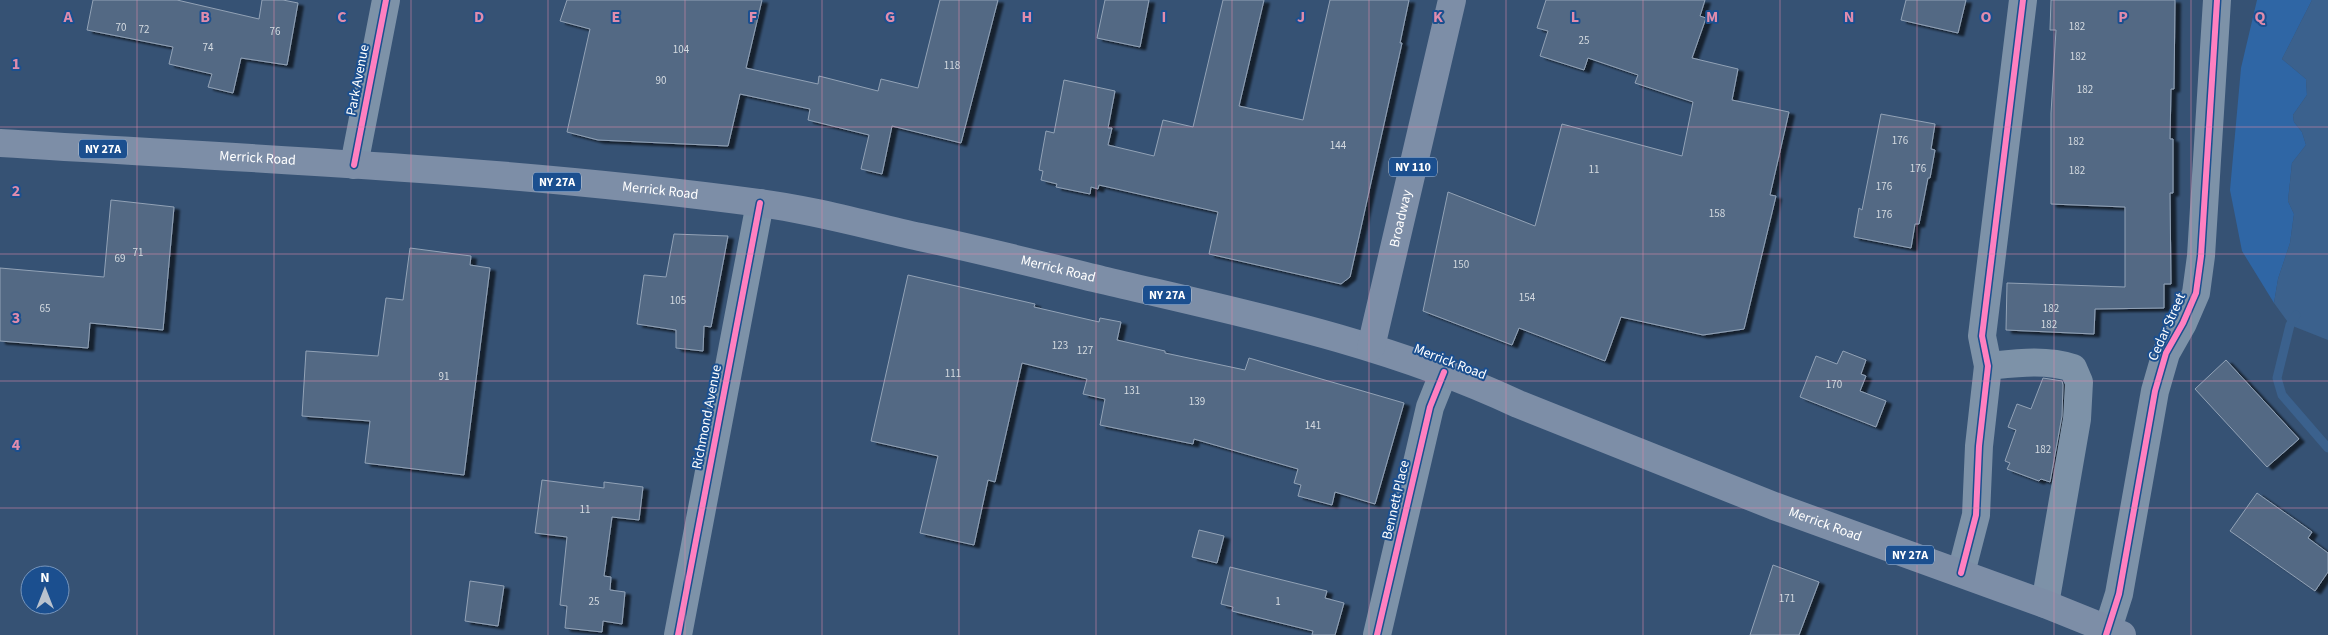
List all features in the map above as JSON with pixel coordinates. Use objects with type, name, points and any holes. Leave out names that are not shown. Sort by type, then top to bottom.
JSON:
[{"type":"main road","name":"Broadway","points":[[1371,347],[1452,0]]},
{"type":"main road","name":"Merrick Road","points":[[0,143],[354,165],[605,186],[806,210],[963,245],[1240,312],[1371,347],[1444,372],[1573,427],[1774,506],[1877,545],[2046,604],[2112,633]]},
{"type":"street","name":"Park Avenue","points":[[354,165],[386,0]]},
{"type":"street","points":[[1960,573],[1976,515],[1979,446],[1988,366],[1982,336],[2023,0]]},
{"type":"street","name":"Cedar Street","points":[[2112,633],[2155,391],[2166,352],[2183,323],[2196,293],[2201,256],[2217,0]]},
{"type":"street","name":"Richmond Avenue","points":[[678,635],[760,203]]},
{"type":"street","points":[[1988,366],[2030,362],[2059,363],[2073,368],[2079,382],[2077,419],[2046,604]]},
{"type":"street","name":"Bennett Place","points":[[1378,635],[1429,413],[1444,372]]},
{"type":"shaded area","points":[[2257,0],[2312,0],[2282,59],[2306,79],[2307,95],[2293,115],[2294,122],[2302,132],[2306,145],[2292,163],[2288,201],[2294,214],[2290,243],[2278,279],[2274,303],[2242,251],[2230,190],[2241,68]]},
{"type":"shaded area","points":[[2312,0],[2328,0],[2328,340],[2290,325],[2274,303],[2278,279],[2290,243],[2294,214],[2288,201],[2292,163],[2306,145],[2302,132],[2294,122],[2293,115],[2307,95],[2306,79],[2282,59]]},
{"type":"building","points":[[93,0],[177,0],[259,19],[262,0],[283,0],[298,3],[287,65],[241,58],[233,93],[208,87],[212,74],[169,64],[173,47],[87,30]]},
{"type":"building","points":[[567,0],[762,0],[746,68],[818,84],[819,76],[878,91],[881,79],[918,88],[940,0],[998,0],[961,143],[892,126],[882,174],[861,169],[869,135],[808,120],[810,109],[740,94],[728,146],[598,140],[567,132],[590,29],[560,21]]},
{"type":"building","points":[[1105,0],[1149,0],[1140,47],[1097,38]]},
{"type":"building","points":[[1223,0],[1264,0],[1239,106],[1303,120],[1330,0],[1409,0],[1400,43],[1402,43],[1350,277],[1341,284],[1209,254],[1218,212],[1099,185],[1098,189],[1091,187],[1090,194],[1056,187],[1057,184],[1041,180],[1043,171],[1039,170],[1046,131],[1054,133],[1064,80],[1115,91],[1108,128],[1112,128],[1108,145],[1154,156],[1163,120],[1193,127]]},
{"type":"building","points":[[1546,0],[1705,0],[1700,16],[1706,18],[1692,58],[1738,69],[1732,100],[1789,112],[1770,195],[1776,196],[1744,329],[1703,335],[1621,317],[1605,361],[1519,328],[1512,345],[1423,311],[1448,192],[1535,226],[1562,124],[1682,156],[1693,102],[1635,83],[1638,75],[1588,58],[1584,70],[1540,56],[1548,31],[1537,28]]},
{"type":"building","points":[[1906,0],[1966,0],[1958,33],[1901,20]]},
{"type":"building","points":[[2051,0],[2175,0],[2174,89],[2171,89],[2170,139],[2173,139],[2173,193],[2170,193],[2171,284],[2164,284],[2164,308],[2095,309],[2094,334],[2006,330],[2007,283],[2125,287],[2125,207],[2051,204],[2051,113],[2056,30],[2050,30]]},
{"type":"building","points":[[1881,114],[1935,124],[1931,149],[1935,150],[1930,178],[1928,178],[1919,224],[1915,224],[1911,248],[1854,237],[1859,208],[1862,210]]},
{"type":"building","points":[[111,200],[174,207],[163,330],[90,323],[88,348],[0,341],[0,268],[104,277]]},
{"type":"building","points":[[674,234],[728,236],[711,327],[704,326],[703,351],[676,348],[676,330],[637,324],[644,275],[666,277]]},
{"type":"building","points":[[410,248],[471,256],[470,265],[490,268],[464,475],[365,463],[370,421],[302,416],[306,351],[378,356],[386,298],[403,300]]},
{"type":"building","points":[[908,275],[1035,304],[1034,307],[1099,322],[1100,318],[1121,322],[1117,340],[1165,351],[1165,353],[1245,370],[1249,358],[1404,403],[1375,504],[1335,492],[1332,505],[1298,496],[1301,485],[1294,483],[1298,469],[1194,439],[1193,444],[1100,425],[1105,399],[1083,394],[1087,379],[1022,363],[995,482],[988,480],[974,545],[920,533],[938,456],[871,441]]},
{"type":"building","points":[[1843,351],[1866,360],[1861,374],[1866,376],[1860,391],[1886,401],[1876,427],[1800,397],[1816,356],[1837,364]]},
{"type":"building","points":[[2226,360],[2299,439],[2267,467],[2195,389]]},
{"type":"building","points":[[2043,378],[2062,381],[2063,385],[2062,416],[2050,482],[2041,479],[2039,481],[2007,469],[2010,463],[2005,461],[2016,430],[2008,427],[2017,404],[2031,409]]},
{"type":"building","points":[[542,480],[604,488],[604,482],[643,487],[639,520],[612,517],[604,576],[611,577],[610,590],[625,592],[622,624],[603,621],[602,632],[565,628],[567,606],[560,605],[567,537],[535,533]]},
{"type":"building","points":[[2257,493],[2312,532],[2308,538],[2328,553],[2328,572],[2315,591],[2230,531]]},
{"type":"building","points":[[1199,530],[1224,536],[1217,563],[1192,557]]},
{"type":"building","points":[[1773,565],[1819,582],[1799,635],[1750,635]]},
{"type":"building","points":[[1230,567],[1327,591],[1325,598],[1344,603],[1335,635],[1312,635],[1313,631],[1232,611],[1233,607],[1221,604]]},
{"type":"building","points":[[470,581],[504,586],[498,626],[465,621]]},
{"type":"waterway","points":[[2296,315],[2290,325],[2277,378],[2282,395],[2328,448]]},
{"type":"cycle path","points":[[354,165],[386,0]]},
{"type":"cycle path","points":[[1961,573],[1976,515],[1979,446],[1988,366],[1982,336],[2023,0]]},
{"type":"cycle path","points":[[2106,635],[2119,594],[2155,391],[2166,353],[2183,323],[2196,293],[2201,256],[2217,0]]},
{"type":"cycle path","points":[[678,635],[760,203]]},
{"type":"cycle path","points":[[1377,635],[1430,407],[1444,372]]}]
